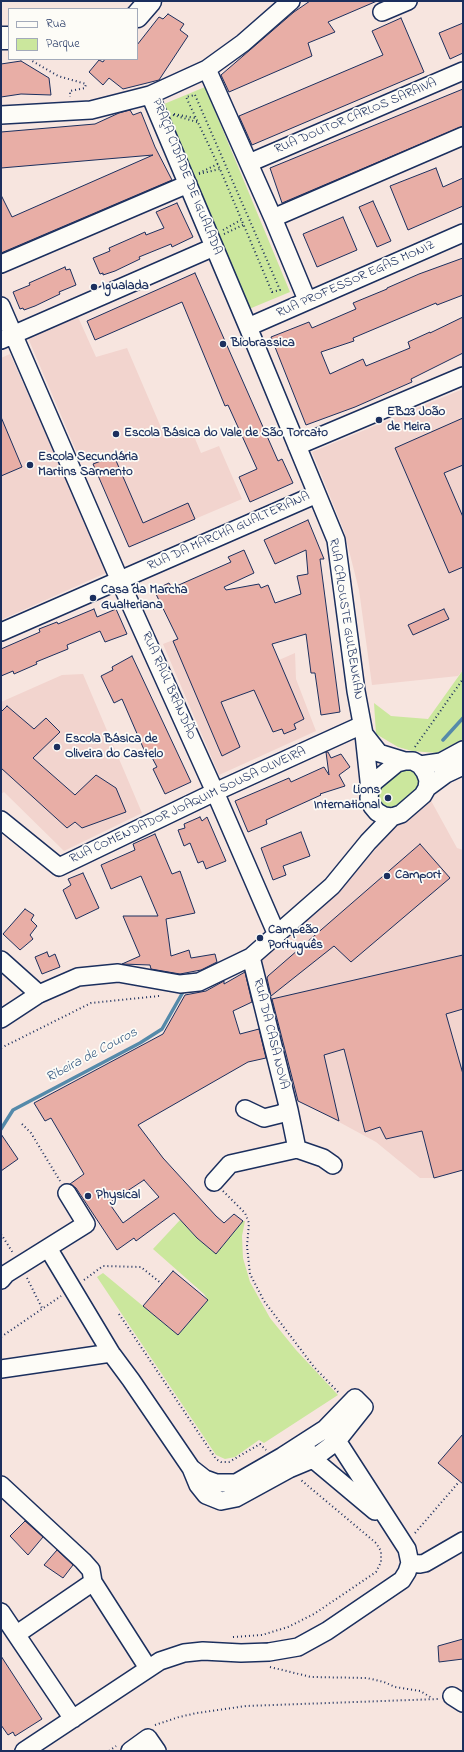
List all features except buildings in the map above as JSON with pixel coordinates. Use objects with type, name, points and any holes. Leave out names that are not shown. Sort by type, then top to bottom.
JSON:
[{"type":"main road","points":[[138,15],[150,1]]},
{"type":"street","name":"PRAÇA CIDADE DE IGUALADA","points":[[248,327],[150,95],[207,69],[243,43],[291,1]]},
{"type":"street","points":[[382,12],[408,1]]},
{"type":"street","points":[[207,69],[274,218],[307,300]]},
{"type":"street","name":"RUA DOUTOR CARLOS SARAIVA","points":[[249,163],[463,72]]},
{"type":"street","points":[[1,115],[91,110],[150,95]]},
{"type":"street","points":[[274,218],[463,136]]},
{"type":"street","points":[[1,264],[188,184]]},
{"type":"street","name":"RUA PROFESSOR EGAS MONIZ","points":[[248,327],[463,233]]},
{"type":"street","points":[[7,337],[214,247]]},
{"type":"street","name":"RUA RAÚL BRANDÃO","points":[[1,306],[7,337],[120,581],[215,792],[277,935]]},
{"type":"street","name":"RUA CALOUSTE GULBENKIAN","points":[[248,327],[336,540],[356,691],[363,730],[371,798],[371,825],[368,842]]},
{"type":"street","points":[[298,446],[463,376]]},
{"type":"street","name":"RUA DA MARCHA GUALTERIANA","points":[[1,632],[317,494]]},
{"type":"street","name":"RUA CALOUSTE GULBENKIAN","points":[[363,730],[379,753],[412,762]]},
{"type":"street","name":"RUA COMENDADOR JOAQUIM SOUSA OLIVEIRA","points":[[1,820],[59,867],[215,792],[363,730]]},
{"type":"street","points":[[392,817],[381,814],[371,798],[374,782],[397,763],[441,762],[458,758]]},
{"type":"street","points":[[427,788],[446,774],[458,758]]},
{"type":"street","points":[[4,1014],[39,994],[78,977],[118,973],[180,984],[198,982],[251,957],[332,886],[368,842],[392,817],[400,814],[423,795],[427,788],[428,780],[425,772],[412,762]]},
{"type":"street","name":"RUA DA CASA NOVA","points":[[251,957],[289,1110],[297,1149]]},
{"type":"street","points":[[1,960],[39,994]]},
{"type":"street","points":[[245,1109],[264,1118],[289,1110]]},
{"type":"street","points":[[214,1182],[230,1164],[297,1149],[323,1158],[333,1165]]},
{"type":"street","points":[[1,1280],[6,1274],[86,1224],[67,1193]]},
{"type":"street","points":[[48,1248],[71,1289],[111,1353],[190,1468],[198,1485],[206,1495],[213,1499],[221,1501],[236,1498],[289,1469],[313,1458],[337,1441],[364,1407],[355,1398],[325,1429],[236,1483],[216,1483],[206,1479],[190,1468]]},
{"type":"street","points":[[1,1369],[111,1353]]},
{"type":"street","points":[[24,1751],[160,1661],[184,1653],[203,1651],[241,1653],[270,1652],[298,1647],[327,1631],[402,1580],[408,1572],[410,1563],[408,1549],[389,1523],[337,1441],[325,1429]]},
{"type":"street","points":[[303,1443],[313,1458],[389,1523]]},
{"type":"street","points":[[1,1485],[83,1561],[90,1570],[93,1582],[148,1668]]},
{"type":"street","points":[[410,1563],[425,1563],[463,1541]]},
{"type":"street","points":[[17,1634],[93,1582]]},
{"type":"street","points":[[1,1612],[73,1719]]},
{"type":"street","points":[[126,1747],[148,1738],[158,1751]]},
{"type":"path","points":[[31,60],[58,76],[86,84],[85,88],[70,91],[72,111]]},
{"type":"path","points":[[195,95],[280,290],[272,292],[218,164],[196,118],[186,97],[195,95]]},
{"type":"path","points":[[196,118],[168,113],[197,122]]},
{"type":"path","points":[[218,164],[197,174],[220,169]]},
{"type":"path","points":[[241,220],[220,231],[222,235],[243,225]]},
{"type":"path","points":[[412,762],[412,750],[463,679]]},
{"type":"path","points":[[1,1048],[91,1003],[164,995]]},
{"type":"path","points":[[22,1124],[30,1133],[67,1193]]},
{"type":"path","points":[[214,1182],[245,1213],[249,1223],[247,1246],[250,1274],[264,1301],[314,1367],[350,1404]]},
{"type":"path","points":[[1,1234],[10,1249]]},
{"type":"path","points":[[1,1337],[103,1266],[141,1267],[162,1284]]},
{"type":"path","points":[[119,1314],[216,1458],[221,1462],[229,1462],[260,1444],[269,1452]]},
{"type":"path","points":[[228,1637],[262,1634],[288,1627],[314,1614],[376,1572],[381,1562],[381,1551],[376,1542],[301,1480]]},
{"type":"path","points":[[411,1537],[458,1483]]},
{"type":"path","points":[[266,1666],[311,1677],[367,1678],[384,1682],[395,1687],[420,1691],[433,1699]]},
{"type":"path","points":[[150,1728],[179,1717],[222,1709],[268,1705],[457,1699]]},
{"type":"path","points":[[109,1751],[126,1747]]},
{"type":"shaded area","name":"Escola Básica do Vale de São Torcato","points":[[78,317],[96,357],[127,348],[166,439],[191,429],[201,453],[219,446],[242,499],[129,547],[90,456],[80,460],[28,338]]},
{"type":"shaded area","name":"Escola Secundária Martins Sarmento","points":[[10,354],[108,572],[1,620],[1,358]]},
{"type":"shaded area","points":[[463,389],[463,670],[458,676],[372,685],[359,590],[344,531],[312,452]]},
{"type":"shaded area","points":[[234,616],[279,660],[295,653],[296,679],[316,731],[219,775],[163,644]]},
{"type":"shaded area","name":"Escola Básica de Oliveira do Castelo","points":[[83,674],[142,813],[64,851],[4,792],[1,794],[1,702],[62,675]]},
{"type":"shaded area","points":[[429,797],[457,848],[463,850],[463,1170],[434,1178],[420,1178],[376,1142],[291,1096],[257,970],[261,959],[337,893],[403,818]]},
{"type":"green space","points":[[205,87],[290,292],[249,309],[164,104]]},
{"type":"green space","points":[[463,670],[463,739],[437,753],[412,751],[398,747],[376,734],[374,703],[391,716],[428,719]]},
{"type":"green space","points":[[411,767],[421,778],[419,788],[403,806],[392,809],[383,805],[378,795],[378,789],[401,768]]},
{"type":"green space","points":[[180,1220],[197,1238],[216,1254],[243,1221],[245,1221],[242,1236],[243,1258],[250,1282],[270,1318],[296,1350],[338,1395],[264,1443],[259,1440],[235,1457],[225,1459],[216,1455],[97,1277],[103,1273],[178,1335],[208,1300],[204,1294],[153,1249]]},
{"type":"waterway","name":"Ribeira de Couros","points":[[443,740],[463,718]]},
{"type":"waterway","name":"Ribeira de Couros","points":[[1,1129],[13,1110],[140,1043],[162,1029],[183,992]]},
{"type":"place","name":"Igualada","points":[[94,287]]},
{"type":"place","name":"Biobrassica","points":[[223,344]]},
{"type":"place","name":"EB23 João de Meira","points":[[379,420]]},
{"type":"place","name":"Escola Básica do Vale de São Torcato","points":[[116,434]]},
{"type":"place","name":"Escola Secundária Martins Sarmento","points":[[30,465]]},
{"type":"place","name":"Casa da Marcha Gualteriana","points":[[93,598]]},
{"type":"place","name":"Escola Básica de Oliveira do Castelo","points":[[57,747]]},
{"type":"place","name":"Lions International","points":[[388,798]]},
{"type":"place","name":"Camport","points":[[387,876]]},
{"type":"place","name":"Campeão Português","points":[[260,938]]},
{"type":"place","name":"Physical","points":[[88,1196]]}]
